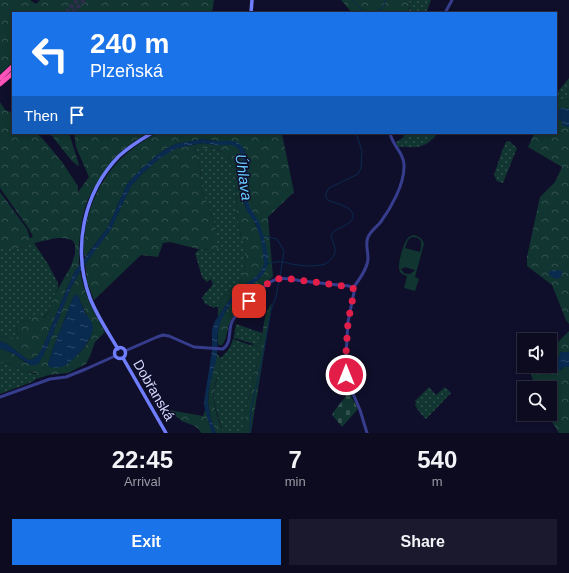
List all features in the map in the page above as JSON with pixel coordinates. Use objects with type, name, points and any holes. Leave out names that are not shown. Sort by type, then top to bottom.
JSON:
[{"type":"highway","points":[[0,78],[11,73]]},
{"type":"highway","points":[[0,84],[11,73]]},
{"type":"main road","points":[[251,12],[252,0]]},
{"type":"main road","name":"Dobřanská","points":[[118,349],[93,305],[87,288],[81,262],[84,220],[88,205],[102,178],[124,152],[150,134]]},
{"type":"main road","name":"Dobřanská","points":[[118,349],[122,348],[125,351],[123,358],[166,433]]},
{"type":"main road","name":"Dobřanská","points":[[118,349],[115,351],[115,356],[119,359],[123,358]]},
{"type":"street","points":[[446,12],[451,1]]},
{"type":"street","points":[[367,433],[360,410],[345,373],[348,322],[354,292],[353,288],[365,269],[368,260],[368,237],[380,223],[400,188],[404,170],[404,160],[392,141],[390,134]]},
{"type":"street","points":[[125,351],[163,335],[194,347],[225,348],[228,345],[231,326],[234,319],[259,291],[270,282],[279,278],[348,286],[353,288]]},
{"type":"street","points":[[0,397],[50,378],[66,377],[115,356]]},
{"type":"green space","points":[[0,0],[30,0],[36,4],[40,0],[214,0],[212,12],[12,12],[12,63],[0,74]]},
{"type":"green space","points":[[341,0],[409,0],[410,5],[408,12],[351,12]]},
{"type":"green space","points":[[409,0],[431,0],[426,12],[408,12],[410,8]]},
{"type":"green space","points":[[569,78],[569,100],[567,99],[557,102],[557,93]]},
{"type":"green space","points":[[565,99],[569,100],[569,109],[565,108],[557,112],[557,102]]},
{"type":"green space","points":[[0,102],[5,110],[12,113],[12,134],[37,134],[42,138],[62,162],[78,186],[78,192],[89,177],[76,147],[74,134],[146,134],[117,155],[107,167],[93,189],[86,204],[82,220],[79,244],[79,266],[67,288],[42,349],[36,357],[31,360],[28,360],[7,344],[0,341],[0,336],[14,338],[18,336],[16,328],[17,324],[20,322],[29,320],[35,314],[44,318],[49,311],[54,296],[71,266],[75,254],[75,245],[72,240],[57,238],[16,249],[0,249],[0,192],[27,229],[30,238],[33,237],[0,188]]},
{"type":"green space","points":[[557,120],[561,120],[563,126],[569,127],[569,324],[552,285],[527,266],[527,257],[540,197],[555,182],[562,167],[528,147],[534,134],[557,134]]},
{"type":"green space","points":[[49,134],[69,134],[79,165],[78,166],[71,160],[52,136]]},
{"type":"green space","points":[[155,134],[282,134],[294,192],[268,217],[273,277],[239,309],[229,324],[222,345],[219,345],[218,343],[218,332],[221,318],[236,297],[260,278],[268,264],[254,215],[250,209],[246,197],[248,176],[244,149],[225,141],[203,139],[176,144],[157,155],[127,184],[108,227],[85,257],[83,248],[84,239],[93,200],[111,170],[126,154]]},
{"type":"green space","points":[[404,134],[437,134],[431,141],[419,147],[398,147],[396,142],[403,138]]},
{"type":"green space","points":[[508,141],[517,148],[503,183],[497,181],[494,175],[502,151],[506,142]]},
{"type":"green space","points":[[203,143],[233,145],[236,146],[241,152],[243,164],[242,196],[261,238],[264,261],[262,270],[255,278],[234,294],[218,317],[218,307],[224,296],[222,293],[226,295],[241,280],[244,270],[246,249],[241,236],[236,209],[237,181],[228,156],[220,150],[195,148],[200,166],[202,191],[217,232],[217,244],[220,243],[221,247],[213,251],[202,250],[170,242],[163,243],[158,257],[141,255],[94,300],[87,282],[85,264],[111,229],[131,186],[143,173],[171,150]]},
{"type":"green space","points":[[195,148],[220,150],[228,156],[237,181],[236,209],[241,236],[246,249],[244,270],[241,280],[226,295],[223,293],[224,296],[218,307],[214,308],[204,303],[202,298],[213,284],[211,279],[207,282],[202,277],[195,253],[200,249],[213,251],[217,244],[217,232],[202,191],[200,166]]},
{"type":"green space","points":[[414,235],[420,238],[424,244],[415,277],[419,279],[415,291],[404,288],[407,276],[402,274],[399,268],[400,257],[406,240],[410,236]],"holes":[[[412,237],[416,237],[420,240],[420,252],[405,248],[408,240]],[[404,267],[415,270],[407,274],[403,272],[401,268],[403,269]]]},
{"type":"green space","points":[[34,243],[48,264],[58,283],[58,288],[49,311],[43,318],[32,317],[29,320],[20,322],[16,328],[18,336],[14,338],[0,336],[0,249],[16,249]]},
{"type":"green space","points":[[80,271],[84,288],[90,303],[105,332],[95,342],[86,364],[68,373],[49,375],[36,379],[36,373],[25,372],[5,362],[0,362],[0,348],[14,354],[26,363],[39,363],[46,350],[70,290]],"holes":[[[74,295],[78,296],[92,325],[90,338],[78,355],[65,365],[60,367],[48,364]]]},
{"type":"green space","points":[[272,303],[251,433],[244,433],[246,410],[260,350],[259,347],[250,345],[260,343],[265,317]]},
{"type":"green space","points":[[236,324],[262,333],[260,343],[254,344],[234,338]]},
{"type":"green space","points":[[569,331],[569,352],[561,352],[557,359],[557,342]]},
{"type":"green space","points":[[233,339],[260,347],[246,410],[244,433],[223,433],[214,400],[214,390],[221,358],[229,349]]},
{"type":"green space","points":[[217,354],[221,358],[221,362],[214,389],[214,400],[223,433],[216,433],[210,415],[208,402],[209,388]]},
{"type":"green space","points":[[0,362],[5,362],[25,372],[36,374],[36,379],[32,382],[0,394]]},
{"type":"green space","points":[[557,365],[561,370],[564,367],[569,367],[569,433],[559,433],[551,421],[557,421],[557,381],[533,381],[531,373],[557,373]]},
{"type":"green space","points":[[429,387],[436,395],[445,387],[451,393],[426,419],[415,405],[415,401]]},
{"type":"green space","points":[[349,392],[358,409],[342,427],[332,415]]},
{"type":"green space","points":[[169,410],[203,416],[205,410],[212,433],[201,433],[193,425],[182,421]]},
{"type":"water","points":[[559,109],[569,109],[569,127],[563,126],[561,120],[557,120],[557,112]]},
{"type":"water","points":[[203,139],[214,141],[233,141],[239,143],[243,148],[248,169],[246,196],[250,208],[261,227],[268,256],[267,266],[262,276],[240,294],[224,314],[220,323],[216,360],[208,396],[209,413],[216,433],[212,433],[204,402],[212,351],[212,330],[215,321],[233,295],[257,276],[264,264],[260,236],[255,223],[247,211],[242,197],[242,156],[238,148],[232,145],[203,143],[177,148],[160,158],[131,186],[111,229],[79,273],[70,290],[46,350],[39,363],[36,365],[30,365],[14,354],[0,348],[0,341],[7,344],[28,360],[36,357],[42,349],[75,271],[108,227],[127,184],[157,155],[169,147],[176,144]]},
{"type":"water","points":[[550,271],[562,271],[562,275],[558,279],[548,274]]},
{"type":"water","points":[[75,294],[78,296],[85,313],[92,322],[93,326],[90,337],[82,350],[67,364],[56,368],[49,367],[48,364],[54,346]]},
{"type":"water","points":[[561,352],[569,352],[569,367],[564,367],[557,372],[557,359]]},
{"type":"waterway","points":[[353,0],[363,12]]},
{"type":"waterway","points":[[376,12],[382,8],[386,0]]},
{"type":"waterway","points":[[267,264],[285,262],[291,264],[317,266],[325,264],[332,258],[335,250],[332,238],[333,232],[350,222],[353,216],[352,212],[348,208],[328,200],[326,198],[326,193],[329,188],[358,174],[361,168],[362,151],[356,134]]},
{"type":"waterway","points":[[264,236],[277,239],[284,251],[280,277]]},
{"type":"waterway","points":[[250,433],[251,410],[271,310],[276,297],[279,281]]},
{"type":"waterway","points":[[248,287],[255,292]]},
{"type":"waterway","name":"Úhlava","points":[[52,334],[58,335]]},
{"type":"tunnel","points":[[67,12],[77,0]]},
{"type":"tunnel","points":[[74,12],[84,0]]},
{"type":"route","points":[[249,301],[264,286],[277,278],[348,286],[353,288],[354,292],[348,322],[345,369],[346,375]]}]
